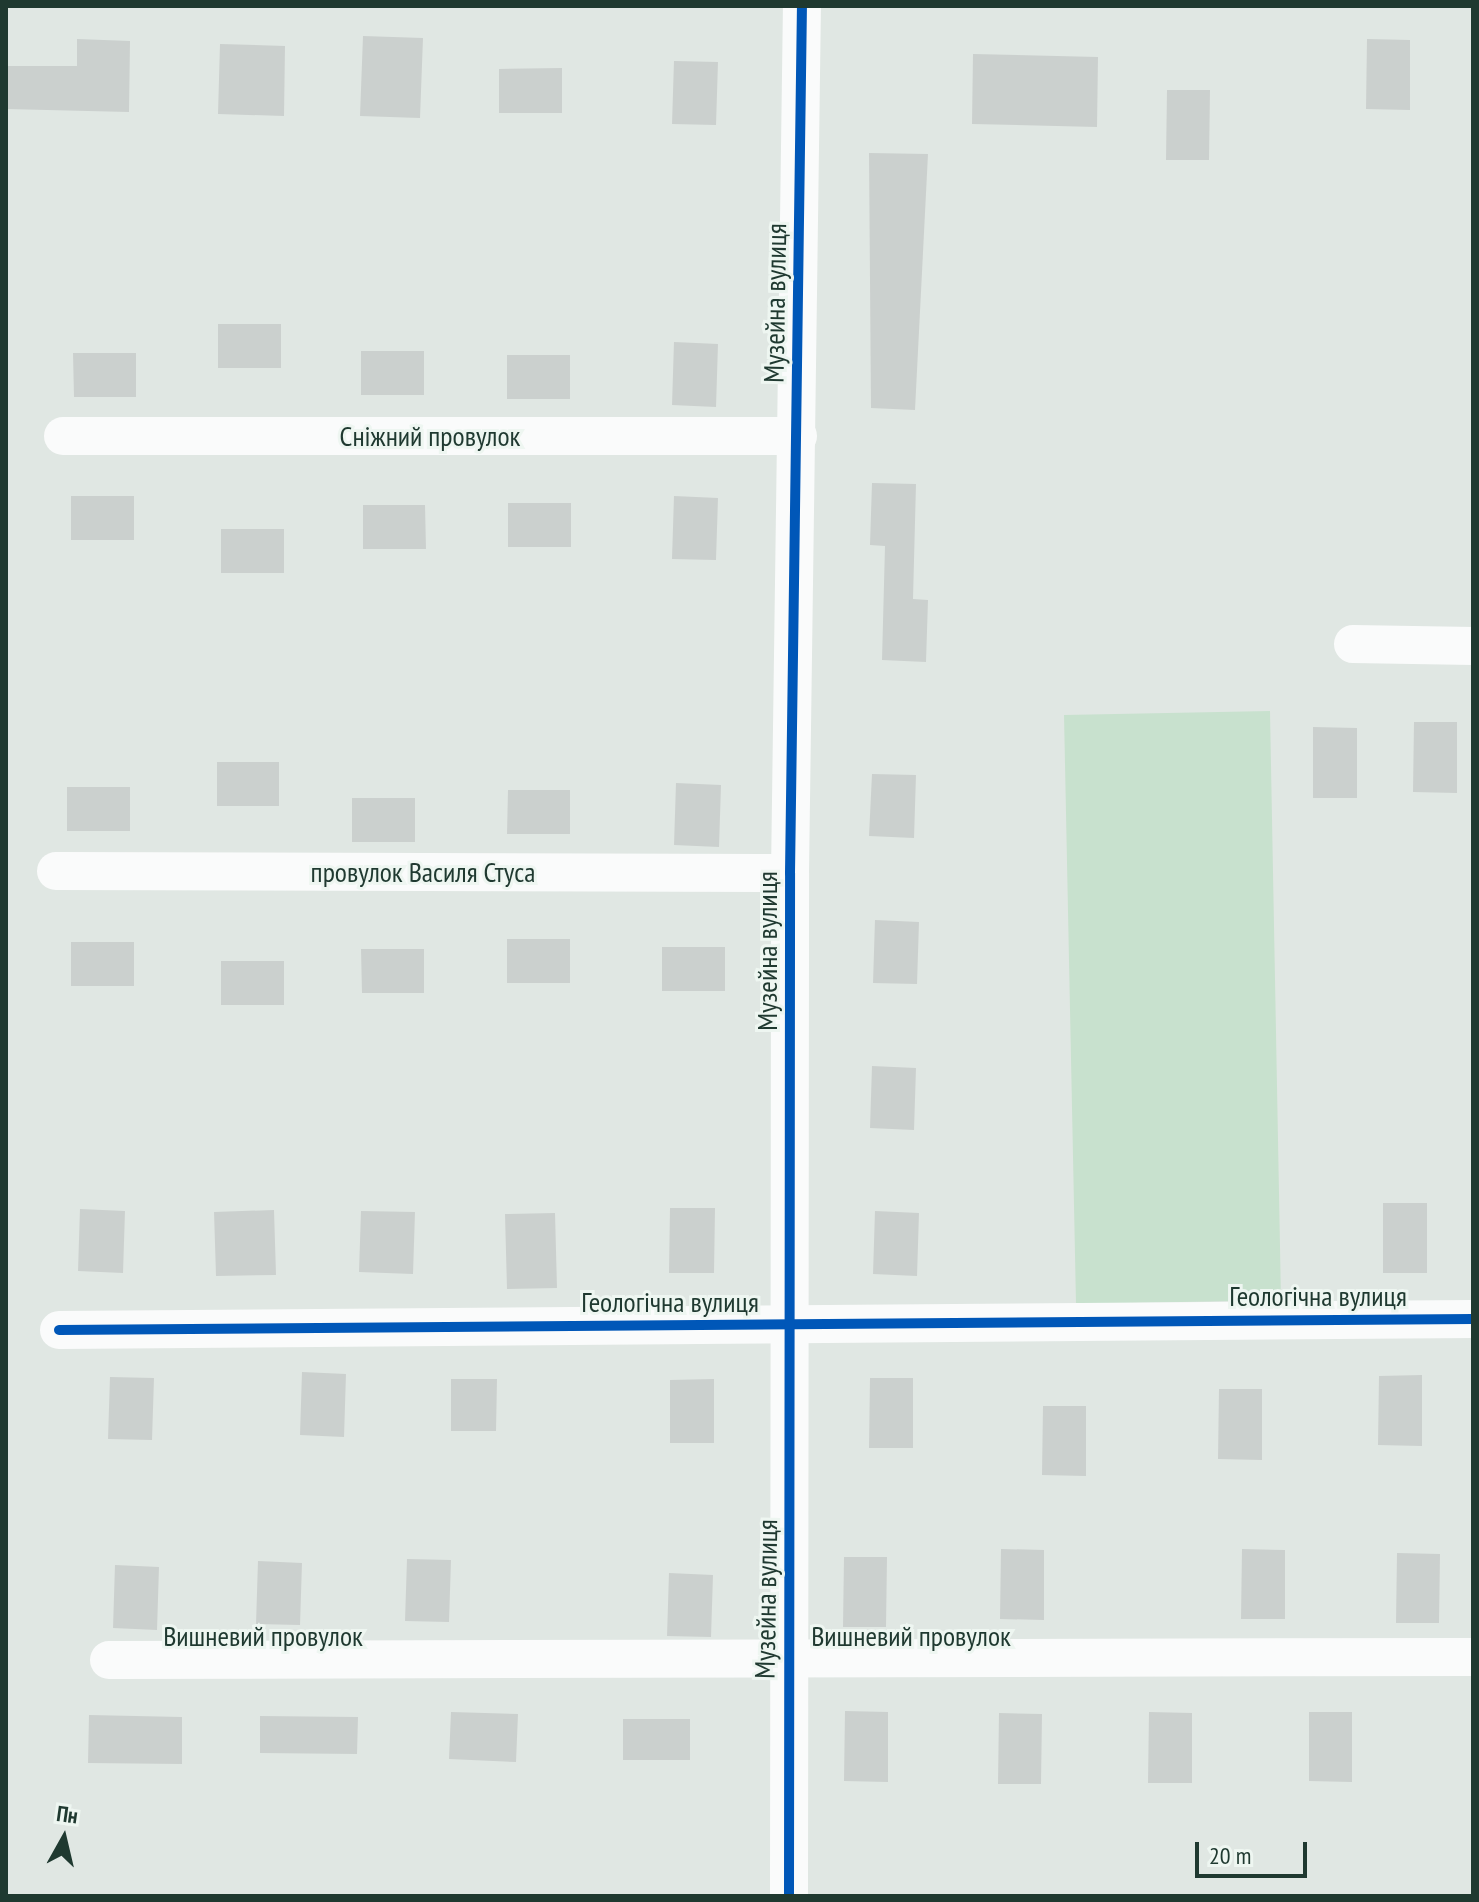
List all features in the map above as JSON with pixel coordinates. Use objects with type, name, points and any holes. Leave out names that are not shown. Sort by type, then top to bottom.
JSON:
[{"type":"street","name":"Музейна вулиця","points":[[789,1896],[793,1325],[790,873],[802,6]]},
{"type":"street","name":"Сніжний провулок","points":[[63,436],[798,436]]},
{"type":"street","points":[[1353,644],[1473,646]]},
{"type":"street","name":"провулок Василя Стуса","points":[[56,871],[790,873]]},
{"type":"street","name":"Геологічна вулиця","points":[[59,1330],[1473,1319]]},
{"type":"street","name":"Вишневий провулок","points":[[109,1660],[790,1661],[1473,1657]]},
{"type":"green space","points":[[1270,711],[1281,1300],[1076,1304],[1064,715]]},
{"type":"building","points":[[363,36],[423,38],[420,118],[360,116]]},
{"type":"building","points":[[77,39],[130,41],[129,112],[6,109],[6,66],[77,66]]},
{"type":"building","points":[[1367,39],[1410,40],[1410,110],[1366,109]]},
{"type":"building","points":[[220,44],[285,46],[284,116],[218,114]]},
{"type":"building","points":[[973,54],[1098,57],[1097,127],[972,124]]},
{"type":"building","points":[[674,61],[718,62],[716,125],[672,124]]},
{"type":"building","points":[[562,68],[562,113],[499,113],[499,69]]},
{"type":"building","points":[[1167,90],[1210,90],[1209,160],[1166,160]]},
{"type":"building","points":[[869,153],[928,154],[915,410],[871,408]]},
{"type":"building","points":[[218,324],[281,324],[281,368],[218,368]]},
{"type":"building","points":[[674,342],[718,344],[716,407],[672,405]]},
{"type":"building","points":[[361,351],[424,351],[424,395],[361,395]]},
{"type":"building","points":[[73,353],[136,353],[136,397],[74,397]]},
{"type":"building","points":[[507,355],[570,355],[570,399],[507,399]]},
{"type":"building","points":[[872,483],[916,484],[913,599],[928,600],[926,662],[882,660],[885,546],[870,545]]},
{"type":"building","points":[[71,496],[134,496],[134,540],[71,540]]},
{"type":"building","points":[[674,496],[718,498],[716,560],[672,559]]},
{"type":"building","points":[[508,503],[571,503],[571,547],[508,547]]},
{"type":"building","points":[[363,505],[425,505],[426,549],[363,549]]},
{"type":"building","points":[[221,529],[284,529],[284,573],[221,573]]},
{"type":"building","points":[[1414,722],[1457,722],[1457,793],[1413,792]]},
{"type":"building","points":[[1313,727],[1357,728],[1357,798],[1313,798]]},
{"type":"building","points":[[217,762],[279,762],[279,806],[217,806]]},
{"type":"building","points":[[872,774],[916,775],[914,838],[869,836]]},
{"type":"building","points":[[676,783],[721,785],[719,847],[674,845]]},
{"type":"building","points":[[67,787],[130,787],[130,831],[67,831]]},
{"type":"building","points":[[508,790],[570,790],[570,834],[507,834]]},
{"type":"building","points":[[352,798],[415,798],[415,842],[352,842]]},
{"type":"building","points":[[875,920],[919,922],[917,984],[873,983]]},
{"type":"building","points":[[507,939],[570,939],[570,983],[507,983]]},
{"type":"building","points":[[71,942],[134,942],[134,986],[71,986]]},
{"type":"building","points":[[662,947],[725,947],[725,991],[662,991]]},
{"type":"building","points":[[361,949],[424,949],[424,993],[362,993]]},
{"type":"building","points":[[221,961],[284,961],[284,1005],[221,1005]]},
{"type":"building","points":[[872,1066],[916,1068],[914,1130],[870,1128]]},
{"type":"building","points":[[1383,1203],[1427,1203],[1427,1273],[1383,1273]]},
{"type":"building","points":[[670,1208],[715,1208],[714,1273],[669,1273]]},
{"type":"building","points":[[80,1209],[125,1211],[123,1273],[78,1271]]},
{"type":"building","points":[[274,1210],[276,1275],[216,1276],[214,1212]]},
{"type":"building","points":[[361,1211],[415,1212],[413,1274],[359,1272]]},
{"type":"building","points":[[875,1211],[919,1213],[917,1276],[873,1274]]},
{"type":"building","points":[[555,1213],[557,1288],[507,1289],[505,1214]]},
{"type":"building","points":[[302,1372],[346,1374],[344,1437],[300,1435]]},
{"type":"building","points":[[1422,1375],[1422,1446],[1378,1445],[1379,1376]]},
{"type":"building","points":[[110,1377],[154,1378],[152,1440],[108,1439]]},
{"type":"building","points":[[870,1378],[913,1378],[913,1448],[869,1448]]},
{"type":"building","points":[[451,1379],[497,1379],[496,1431],[451,1431]]},
{"type":"building","points":[[714,1379],[714,1443],[670,1443],[670,1380]]},
{"type":"building","points":[[1219,1389],[1262,1389],[1262,1460],[1218,1459]]},
{"type":"building","points":[[1043,1406],[1086,1406],[1086,1476],[1042,1475]]},
{"type":"building","points":[[1001,1549],[1044,1550],[1044,1620],[1000,1619]]},
{"type":"building","points":[[1242,1549],[1285,1550],[1285,1619],[1241,1619]]},
{"type":"building","points":[[1397,1553],[1440,1554],[1439,1623],[1396,1623]]},
{"type":"building","points":[[844,1557],[887,1557],[886,1627],[843,1627]]},
{"type":"building","points":[[407,1559],[451,1560],[449,1622],[405,1621]]},
{"type":"building","points":[[258,1561],[302,1563],[300,1625],[256,1624]]},
{"type":"building","points":[[115,1565],[159,1567],[157,1630],[113,1628]]},
{"type":"building","points":[[669,1573],[713,1575],[711,1637],[667,1636]]},
{"type":"building","points":[[845,1711],[888,1712],[888,1782],[844,1781]]},
{"type":"building","points":[[451,1712],[518,1714],[516,1762],[449,1759]]},
{"type":"building","points":[[1149,1712],[1192,1713],[1192,1783],[1148,1783]]},
{"type":"building","points":[[1309,1712],[1352,1712],[1352,1782],[1309,1781]]},
{"type":"building","points":[[999,1713],[1042,1714],[1041,1784],[998,1784]]},
{"type":"building","points":[[89,1715],[182,1717],[182,1764],[88,1763]]},
{"type":"building","points":[[260,1716],[358,1717],[357,1754],[260,1753]]},
{"type":"building","points":[[623,1719],[690,1719],[690,1760],[623,1760]]},
{"type":"cycle path","points":[[789,1896],[790,873],[802,6]]},
{"type":"cycle path","points":[[59,1330],[1473,1319]]}]
